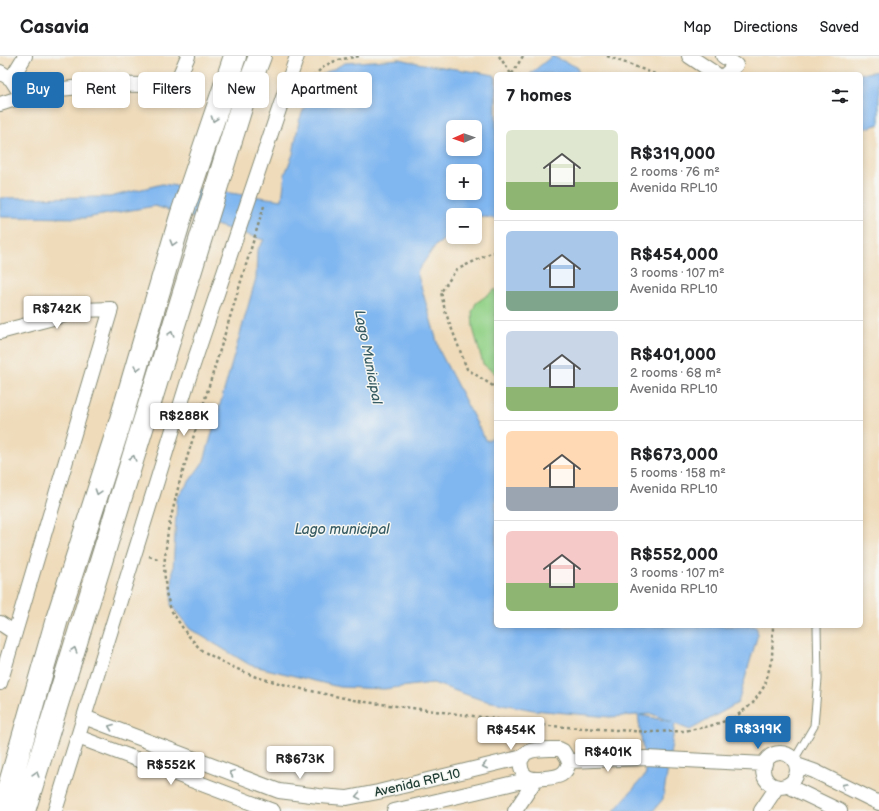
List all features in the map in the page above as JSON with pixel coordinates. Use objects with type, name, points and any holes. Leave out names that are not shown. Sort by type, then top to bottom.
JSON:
[{"type":"main road","points":[[2,811],[57,619],[119,426],[181,216],[236,56]]},
{"type":"main road","points":[[24,811],[244,98],[260,56]]},
{"type":"street","points":[[12,84],[5,75],[25,56]]},
{"type":"street","points":[[64,90],[90,86],[139,84],[175,86],[188,56]]},
{"type":"street","points":[[55,811],[193,365],[297,56]]},
{"type":"street","points":[[690,56],[713,72]]},
{"type":"street","points":[[723,56],[736,65],[728,72]]},
{"type":"street","points":[[0,104],[12,100]]},
{"type":"street","points":[[0,332],[83,310],[111,309],[0,683]]},
{"type":"street","points":[[0,623],[15,633]]},
{"type":"street","name":"Avenida RPL10","points":[[84,717],[279,791],[319,796],[347,798],[523,757]]},
{"type":"street","points":[[78,737],[273,811]]},
{"type":"street","points":[[559,749],[567,755],[569,761],[567,770],[559,777],[533,779],[522,772],[521,767],[523,757],[531,750],[559,749]]},
{"type":"street","points":[[761,811],[782,786],[796,777],[795,763],[790,756],[778,753],[768,759],[765,764],[764,776],[767,781],[782,786],[840,811]]},
{"type":"street","points":[[569,761],[646,758],[765,764]]},
{"type":"street","points":[[795,763],[879,803]]},
{"type":"street","points":[[515,811],[533,779]]},
{"type":"street","name":"Avenida RPL10","points":[[394,811],[533,779]]},
{"type":"lane","points":[[795,763],[814,726],[818,679],[817,628]]},
{"type":"path","points":[[318,72],[322,67],[336,60],[361,56]]},
{"type":"path","points":[[499,56],[510,72]]},
{"type":"path","points":[[512,72],[523,56]]},
{"type":"path","points":[[607,56],[650,72]]},
{"type":"path","points":[[265,204],[179,484],[168,530],[164,566],[166,593],[171,610],[186,633],[201,650],[228,665],[256,677],[316,692],[358,700],[550,726],[650,732],[684,731],[710,726],[734,718],[753,703],[765,685],[772,658],[773,628]]},
{"type":"path","points":[[494,252],[456,270],[441,292],[445,311],[467,369],[494,387]]},
{"type":"green space","points":[[494,290],[494,372],[483,364],[473,328],[472,312],[476,303]]},
{"type":"water","points":[[552,56],[577,67],[578,72],[532,72]]},
{"type":"water","name":"Lago municipal","points":[[400,59],[494,75],[494,219],[482,216],[482,208],[446,208],[446,238],[435,246],[417,272],[440,352],[486,441],[494,437],[494,628],[756,628],[758,634],[738,703],[690,730],[675,724],[663,799],[653,811],[614,811],[646,774],[638,715],[610,717],[533,710],[482,700],[433,683],[384,689],[339,687],[250,665],[190,629],[171,605],[177,498],[204,461],[256,278],[257,250],[264,240],[155,206],[85,218],[0,217],[0,198],[110,197],[162,184],[282,200],[285,174],[293,154],[299,121],[304,108],[372,108],[372,72],[328,72],[345,63]],"holes":[[[652,714],[670,722],[640,715]]]},
{"type":"water","points":[[879,71],[879,124],[863,129],[863,74]]},
{"type":"water label","name":"Lago Municipal","points":[[369,357]]}]
